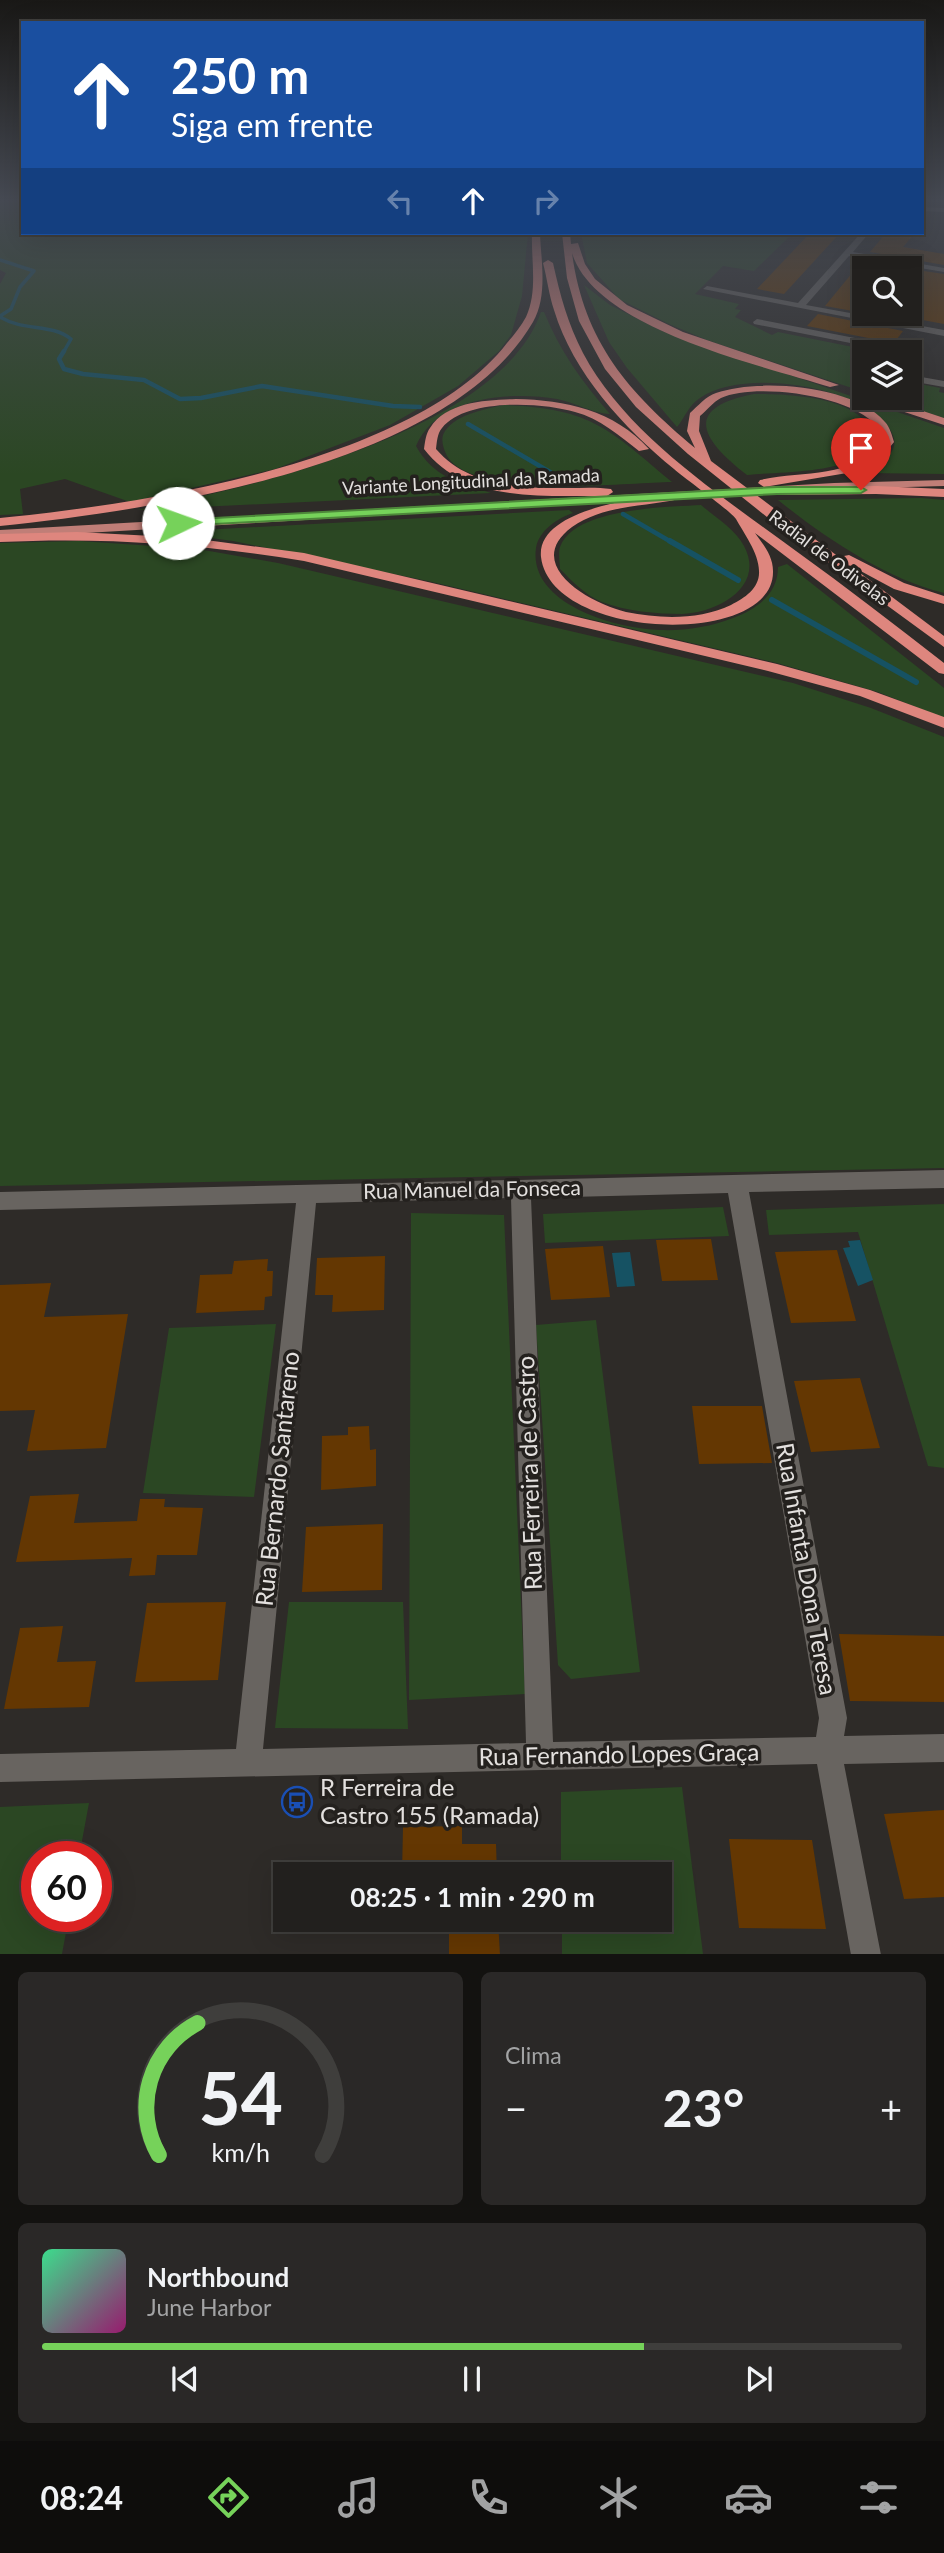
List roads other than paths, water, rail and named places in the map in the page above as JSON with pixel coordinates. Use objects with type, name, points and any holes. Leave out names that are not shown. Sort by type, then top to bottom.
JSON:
[{"type":"highway","points":[[0,524],[119,508],[237,484],[348,449],[417,418],[480,377],[505,355],[522,335],[531,317],[538,292]]},
{"type":"highway","name":"Radial de Odivelas","points":[[552,292],[556,308],[579,356],[615,405],[675,465],[944,670]]},
{"type":"highway","name":"Radial de Odivelas","points":[[574,292],[599,352],[636,400],[675,438],[771,515],[944,643]]},
{"type":"highway","points":[[607,292],[631,311],[687,335],[852,391]]},
{"type":"highway","points":[[707,463],[693,431],[694,415],[711,400],[742,390],[785,388],[834,397],[876,417],[886,432],[886,446],[881,453],[860,465],[824,474],[764,483]]},
{"type":"highway","points":[[607,492],[522,490],[475,481],[439,463],[429,449],[431,435],[448,417],[469,408],[508,401],[554,403],[592,414],[623,433],[649,454],[675,465]]},
{"type":"highway","points":[[908,410],[944,422]]},
{"type":"highway","points":[[777,491],[876,490],[944,493]]},
{"type":"highway","points":[[675,496],[606,508],[568,525],[551,541],[548,550],[547,559],[555,577],[575,596],[625,616],[685,620],[720,614],[756,595],[766,576],[762,555],[739,516]]},
{"type":"highway","points":[[771,515],[811,534],[878,576],[899,586],[944,600]]},
{"type":"highway","points":[[0,536],[143,537],[236,546],[304,557],[772,667],[865,693],[944,723]]},
{"type":"main road","name":"Variante Longitudinal da Ramada","points":[[0,524],[764,483],[944,477]]},
{"type":"main road","name":"Variante Longitudinal da Ramada","points":[[0,536],[944,483]]},
{"type":"street","points":[[723,292],[944,333]]},
{"type":"street","points":[[799,307],[812,292]]},
{"type":"street","points":[[757,323],[852,342]]},
{"type":"street","points":[[907,340],[916,327]]},
{"type":"street","points":[[922,380],[944,384]]},
{"type":"street","name":"Rua Manuel da Fonseca","points":[[0,1201],[944,1179]]},
{"type":"street","name":"Rua Infanta Dona Teresa","points":[[737,1184],[833,1718],[828,1750],[866,1954]]},
{"type":"street","name":"Rua Ferreira de Castro","points":[[521,1189],[540,1757]]},
{"type":"street","name":"Rua Bernardo Santareno","points":[[248,1763],[307,1194]]},
{"type":"street","name":"Rua Fernando Lopes Graça","points":[[0,1768],[944,1748]]},
{"type":"water","points":[[860,1240],[873,1280],[858,1286],[843,1248],[850,1247],[848,1241]]},
{"type":"water","points":[[630,1252],[635,1286],[617,1287],[612,1253]]},
{"type":"waterway","points":[[0,316],[11,309],[18,292]]},
{"type":"waterway","points":[[0,317],[19,325],[63,334],[71,339],[63,353]]},
{"type":"waterway","points":[[64,351],[59,359],[64,369],[83,374],[144,380],[180,399],[201,398],[262,386],[393,406],[420,407]]},
{"type":"waterway","points":[[468,424],[567,482]]},
{"type":"waterway","points":[[623,514],[673,543]]},
{"type":"waterway","points":[[670,541],[738,580]]},
{"type":"waterway","points":[[772,600],[916,682]]},
{"type":"place","name":"R Ferreira de Castro 155 (Ramada)","points":[[297,1802]]}]
